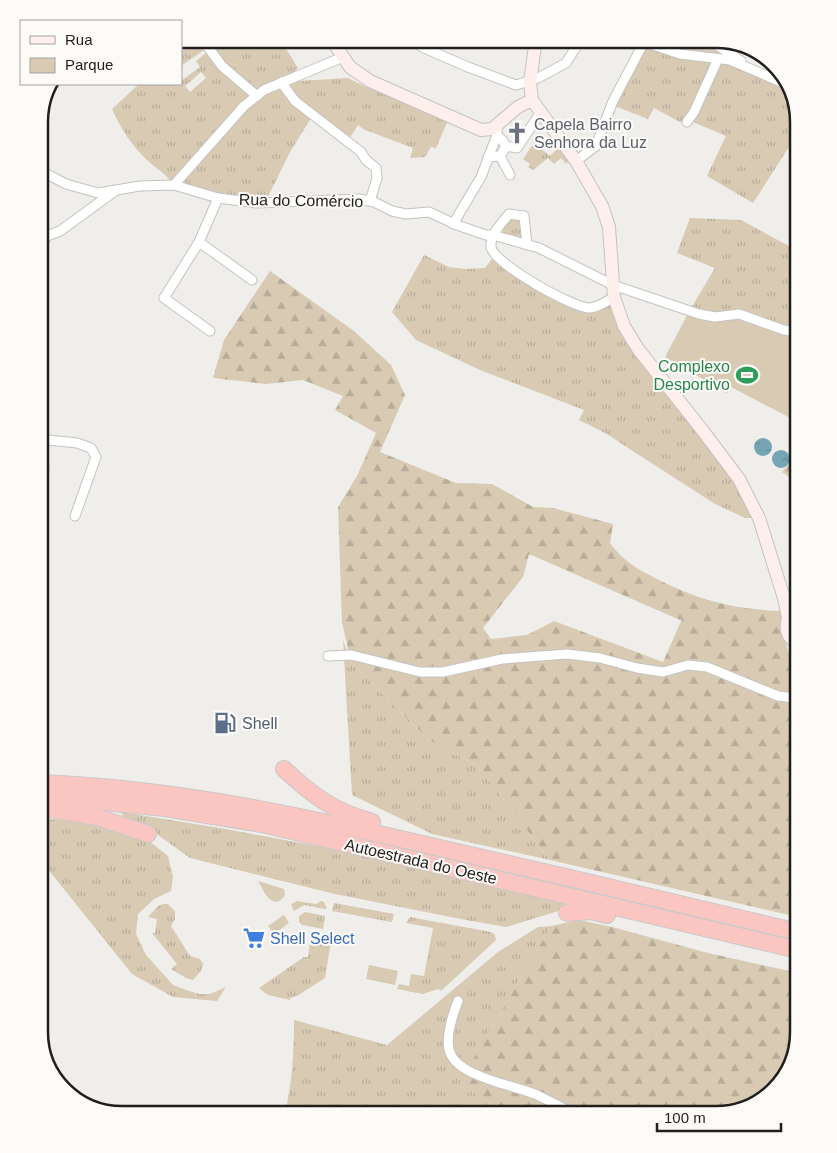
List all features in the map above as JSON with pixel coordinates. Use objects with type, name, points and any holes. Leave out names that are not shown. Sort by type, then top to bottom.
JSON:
[{"type":"highway","points":[[284,769],[314,796],[331,807],[361,819],[424,836],[452,850]]},
{"type":"highway","name":"Autoestrada do Oeste","points":[[48,784],[134,789],[212,800],[307,817],[790,930]]},
{"type":"highway","name":"Autoestrada do Oeste","points":[[48,798],[165,808],[262,824],[790,948]]},
{"type":"highway","points":[[48,809],[100,818],[148,834]]},
{"type":"highway","points":[[567,913],[591,911],[711,937],[762,941]]},
{"type":"street","points":[[209,48],[222,66],[257,96]]},
{"type":"street","points":[[338,48],[359,74],[382,88],[480,130],[493,131],[506,146],[517,148],[541,112]]},
{"type":"street","points":[[424,48],[516,86],[530,82],[566,63],[575,48]]},
{"type":"street","points":[[535,48],[530,82],[532,100],[576,161],[602,206],[608,227],[614,291],[624,326],[638,349],[739,479],[759,518],[784,598],[788,618],[787,631],[790,635]]},
{"type":"street","points":[[576,161],[596,146],[613,101],[638,48]]},
{"type":"street","points":[[664,48],[680,54],[730,60],[776,80]]},
{"type":"street","points":[[722,48],[757,72]]},
{"type":"street","points":[[174,185],[244,106],[264,90],[343,57]]},
{"type":"street","points":[[687,122],[694,112],[718,58]]},
{"type":"street","points":[[280,82],[295,101],[361,152],[366,160],[376,168],[377,178],[370,201]]},
{"type":"street","points":[[453,224],[481,177],[488,157],[493,131],[518,107],[532,100]]},
{"type":"street","points":[[488,157],[500,156],[506,146]]},
{"type":"street","points":[[500,156],[510,175]]},
{"type":"street","name":"Rua do Comércio","points":[[48,175],[66,184],[98,193],[140,186],[174,185],[218,198],[257,203],[359,199],[406,214],[428,212],[453,224],[486,235],[493,235],[554,254],[614,291],[715,317],[739,314],[790,331]]},
{"type":"street","points":[[48,236],[60,232],[115,191]]},
{"type":"street","points":[[210,331],[164,298],[198,242],[218,198]]},
{"type":"street","points":[[527,245],[524,216],[509,214],[493,235],[491,246],[493,252],[502,262],[533,283],[564,299],[588,308],[599,306],[614,291]]},
{"type":"street","points":[[198,242],[252,280]]},
{"type":"street","points":[[48,440],[77,443],[91,448],[96,458],[75,516]]},
{"type":"street","points":[[784,598],[790,601]]},
{"type":"street","points":[[328,656],[351,656],[420,672],[443,672],[502,659],[567,654],[600,658],[638,668],[663,672],[688,665],[707,667],[778,696],[790,698]]},
{"type":"street","points":[[458,1001],[450,1022],[449,1050],[456,1064],[471,1072],[537,1095],[558,1106]]},
{"type":"green space","points":[[182,48],[286,48],[298,68],[282,82],[348,78],[448,120],[436,148],[431,147],[425,157],[410,158],[413,148],[363,129],[358,125],[347,142],[313,115],[290,152],[265,203],[257,203],[174,185],[137,150],[123,130],[112,109],[138,85],[182,85],[182,80],[200,67],[196,61],[206,53],[204,50],[182,65]],"holes":[[[201,72],[206,78],[190,92],[185,86]]]},
{"type":"green space","points":[[641,48],[722,48],[744,63],[775,79],[780,85],[789,112],[790,145],[753,203],[707,176],[726,136],[693,122],[680,122],[654,108],[648,119],[612,105]]},
{"type":"green space","points":[[538,137],[543,142],[539,147],[550,156],[561,145],[573,157],[566,164],[561,158],[554,164],[548,158],[533,170],[528,167],[530,164],[523,159]]},
{"type":"green space","points":[[510,218],[522,221],[523,237],[503,233],[503,229]]},
{"type":"green space","points":[[690,218],[741,220],[790,247],[790,331],[715,317],[691,308],[715,268],[677,253]]},
{"type":"green space","points":[[424,255],[449,267],[465,269],[485,268],[495,255],[502,262],[588,308],[610,303],[737,480],[757,518],[745,518],[715,504],[605,433],[579,420],[584,410],[480,370],[416,340],[392,312]]},
{"type":"green space","points":[[270,271],[354,331],[391,365],[405,395],[380,452],[456,483],[492,484],[533,507],[553,508],[613,524],[610,543],[630,564],[655,578],[701,598],[732,606],[783,611],[782,633],[790,656],[790,915],[550,860],[478,766],[429,740],[351,662],[342,622],[338,507],[357,476],[376,433],[335,410],[343,396],[303,380],[266,384],[213,378],[224,340]],"holes":[[[529,554],[680,620],[682,619],[663,662],[554,621],[527,635],[491,639],[483,628],[523,577]]]},
{"type":"green space","name":"Complexo Desportivo","points":[[691,308],[699,314],[739,314],[790,330],[790,418],[731,387],[727,393],[665,357]]},
{"type":"green space","points":[[790,463],[790,478],[782,472]]},
{"type":"green space","points":[[343,640],[351,662],[429,740],[478,766],[550,860],[432,834],[352,795]]},
{"type":"green space","points":[[121,812],[317,846],[581,904],[506,927],[335,894],[190,858],[151,830],[123,816]]},
{"type":"green space","points":[[48,819],[95,823],[149,841],[168,856],[173,877],[171,891],[154,899],[138,914],[136,934],[146,955],[173,985],[199,994],[210,994],[226,987],[217,1001],[173,997],[132,974],[48,869]]},
{"type":"green space","points":[[258,881],[284,889],[285,895],[277,902],[273,901],[266,895]]},
{"type":"green space","points":[[297,901],[316,904],[321,901],[324,902],[327,908],[304,905],[294,911],[291,904]]},
{"type":"green space","points":[[334,903],[394,914],[392,922],[332,911]]},
{"type":"green space","points":[[168,904],[175,911],[175,919],[171,926],[190,956],[200,959],[203,964],[201,971],[193,980],[171,969],[177,964],[152,933],[155,933],[157,919],[148,917],[158,906]]},
{"type":"green space","points":[[305,912],[325,916],[323,929],[302,925],[299,922],[299,916]]},
{"type":"green space","points":[[284,915],[289,923],[274,934],[268,926]]},
{"type":"green space","points":[[410,917],[491,932],[495,935],[496,940],[441,991],[438,989],[423,994],[397,989],[399,984],[409,986],[411,974],[424,976],[433,928],[406,923]]},
{"type":"green space","points":[[579,920],[708,953],[790,971],[789,1041],[780,1068],[768,1084],[752,1096],[735,1103],[715,1106],[501,1106],[458,1085],[551,926]]},
{"type":"green space","points":[[551,926],[459,1084],[502,1106],[287,1105],[292,1068],[294,1020],[387,1045],[498,952],[538,927]]},
{"type":"green space","points":[[314,937],[331,941],[325,978],[297,996],[290,998],[290,1000],[268,995],[259,988],[304,957],[308,957],[310,942]]},
{"type":"green space","points":[[369,965],[398,971],[395,985],[366,979]]},
{"type":"water","points":[[763,438],[769,441],[772,447],[769,453],[763,456],[757,453],[754,447],[757,441]]},
{"type":"water","points":[[781,450],[787,453],[790,459],[787,465],[781,468],[775,465],[772,459],[775,453]]},
{"type":"place","name":"Capela Bairro Senhora da Luz","points":[[517,133]]},
{"type":"place","name":"Complexo Desportivo","points":[[747,375]]},
{"type":"place","name":"Shell","points":[[225,723]]},
{"type":"place","name":"Shell Select","points":[[254,938]]}]
